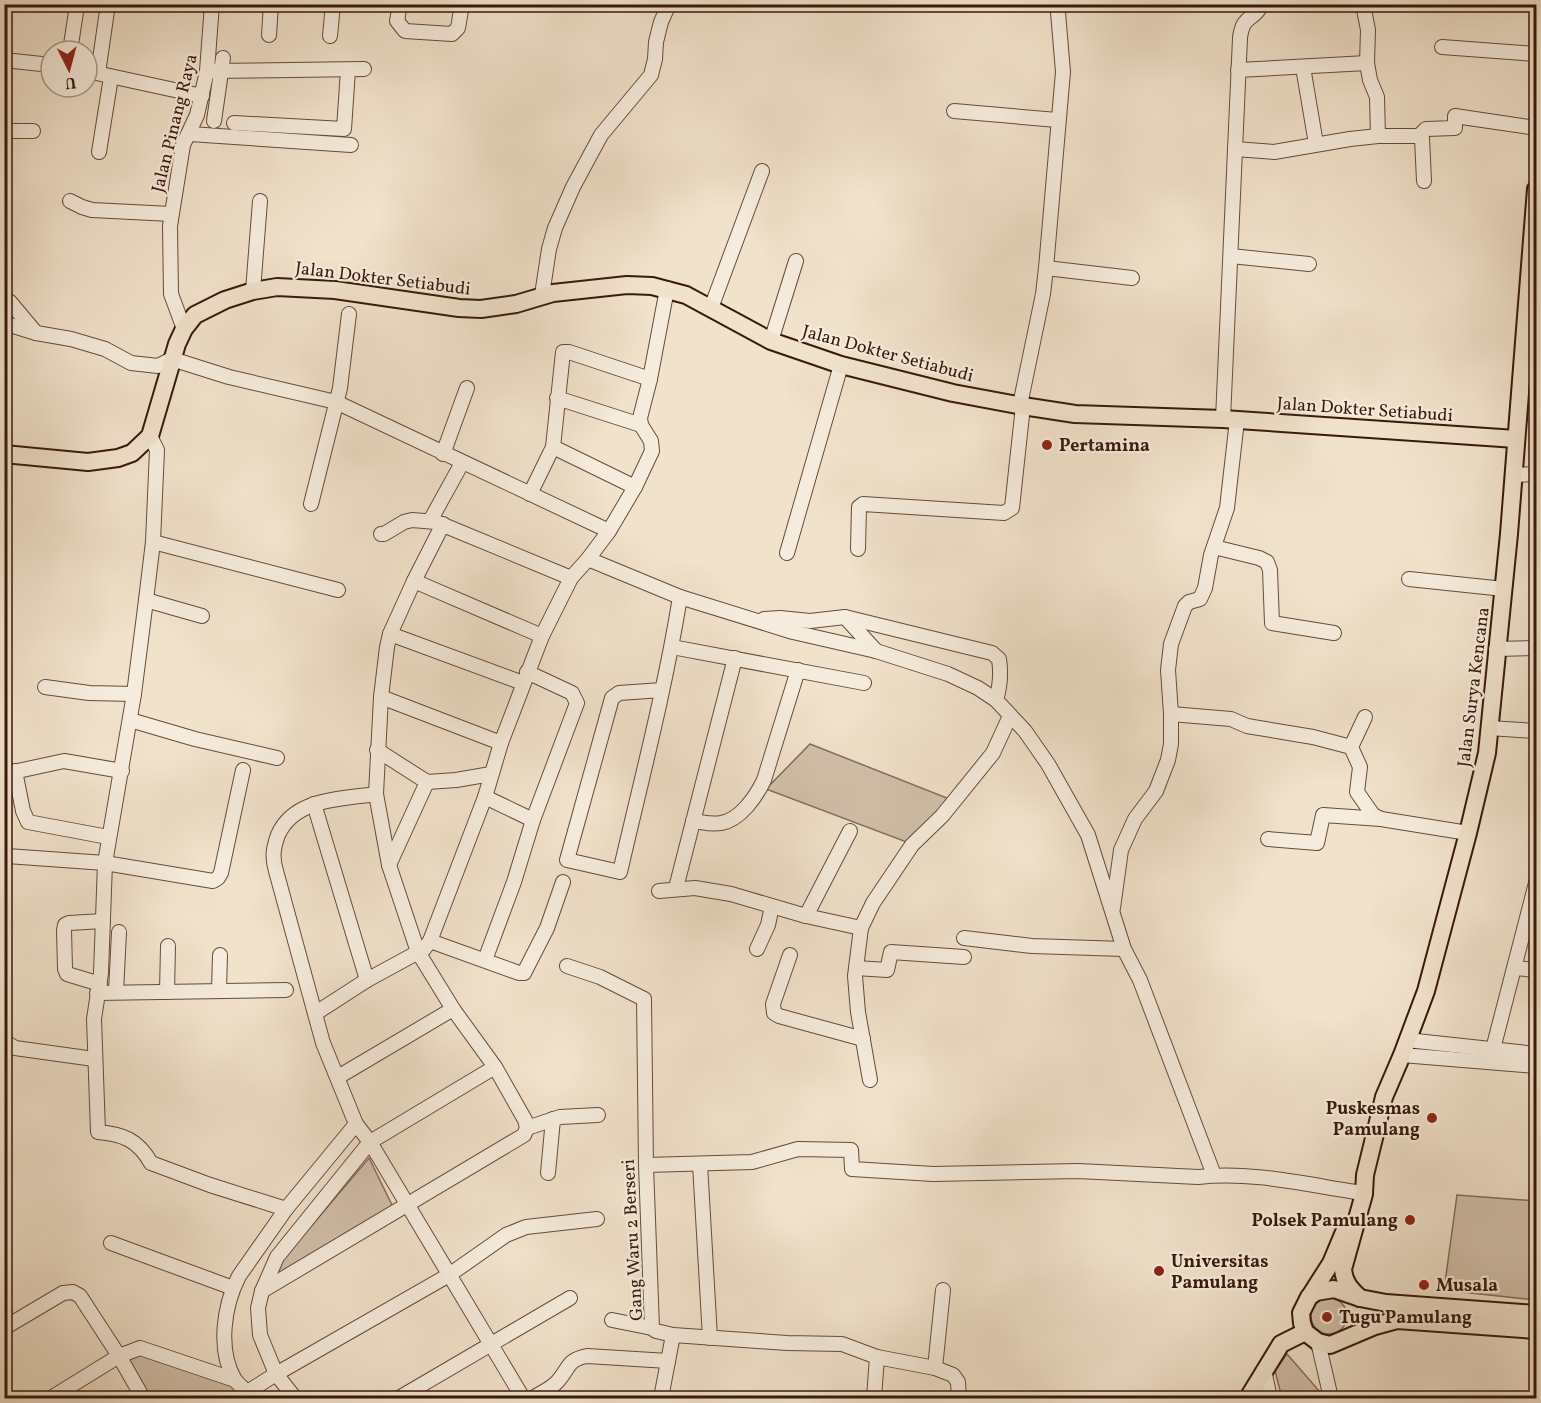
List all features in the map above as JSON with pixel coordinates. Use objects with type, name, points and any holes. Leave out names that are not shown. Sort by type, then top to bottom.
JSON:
[{"type":"main road","name":"Jalan Surya Kencana","points":[[1360,1298],[1348,1287],[1343,1278],[1342,1269],[1364,1194],[1365,1175],[1384,1097],[1425,991],[1487,753],[1515,475],[1536,189]]},
{"type":"main road","name":"Jalan Dokter Setiabudi","points":[[150,436],[172,359],[184,329],[195,315],[205,308],[253,291],[277,287],[314,288],[481,309],[516,304],[543,292],[627,285],[667,289],[686,295],[771,341],[841,365],[953,393],[1021,406],[1075,414],[1230,419],[1516,439]]},
{"type":"main road","points":[[4,454],[88,462],[106,460],[132,453],[150,436]]},
{"type":"main road","name":"Jalan Surya Kencana","points":[[1312,1337],[1302,1323],[1301,1313],[1342,1239],[1356,1192],[1365,1175]]},
{"type":"main road","points":[[1309,1298],[1316,1292],[1334,1289],[1360,1298],[1386,1303],[1536,1314]]},
{"type":"main road","points":[[1248,1398],[1281,1344],[1312,1337],[1335,1344],[1360,1332],[1397,1320],[1536,1330]]},
{"type":"street","points":[[108,4],[99,74],[202,96]]},
{"type":"street","name":"Jalan Pinang Raya","points":[[184,329],[171,294],[169,259],[171,214],[183,145],[202,96],[207,71],[212,4]]},
{"type":"street","points":[[269,35],[271,4]]},
{"type":"street","points":[[330,36],[333,4]]},
{"type":"street","points":[[400,4],[398,21],[405,31],[452,34],[458,28],[462,4]]},
{"type":"street","points":[[543,292],[552,237],[573,187],[601,135],[651,75],[661,22],[669,4]]},
{"type":"street","points":[[858,549],[859,507],[862,504],[1004,513],[1012,508],[1021,406],[1046,268],[1057,120],[1063,72],[1059,12],[1061,4]]},
{"type":"street","points":[[1113,914],[1121,850],[1135,819],[1150,801],[1163,775],[1171,744],[1171,714],[1167,682],[1171,644],[1185,606],[1202,597],[1214,547],[1227,508],[1231,256],[1241,25],[1256,14],[1262,4]]},
{"type":"street","points":[[1363,4],[1368,30],[1367,63],[1370,80],[1377,97],[1378,136]]},
{"type":"street","points":[[72,39],[76,12]]},
{"type":"street","points":[[1442,48],[1536,54]]},
{"type":"street","points":[[4,60],[39,64]]},
{"type":"street","points":[[1238,70],[1367,63]]},
{"type":"street","points":[[207,71],[222,65],[364,69]]},
{"type":"street","points":[[214,121],[222,65]]},
{"type":"street","points":[[1303,67],[1316,144]]},
{"type":"street","points":[[234,123],[344,129],[348,70]]},
{"type":"street","points":[[99,99],[99,152]]},
{"type":"street","points":[[954,111],[1057,120]]},
{"type":"street","points":[[1235,149],[1274,152],[1378,136],[1419,136],[1426,129],[1455,128],[1455,116],[1536,128]]},
{"type":"street","points":[[4,131],[33,130]]},
{"type":"street","points":[[189,134],[351,145]]},
{"type":"street","points":[[1419,136],[1422,138],[1424,181]]},
{"type":"street","points":[[711,308],[762,171]]},
{"type":"street","points":[[70,201],[92,210],[171,214]]},
{"type":"street","points":[[253,291],[260,201]]},
{"type":"street","points":[[1231,256],[1308,264]]},
{"type":"street","points":[[771,341],[796,261]]},
{"type":"street","points":[[1046,268],[1132,278]]},
{"type":"street","points":[[316,1013],[367,980],[424,949],[430,941],[485,797],[490,774],[542,636],[570,578],[609,531],[636,487],[652,451],[651,441],[641,425],[640,418],[667,289]]},
{"type":"street","points":[[4,298],[36,333]]},
{"type":"street","points":[[310,504],[340,388],[349,314]]},
{"type":"street","points":[[4,323],[105,349],[130,363],[158,366],[172,359],[229,377],[336,402],[609,531]]},
{"type":"street","points":[[530,494],[553,447],[563,352],[650,379]]},
{"type":"street","points":[[787,553],[841,365]]},
{"type":"street","points":[[443,454],[467,388]]},
{"type":"street","points":[[557,398],[641,425]]},
{"type":"street","points":[[150,436],[157,450],[153,542],[134,694],[105,863],[99,989],[94,1019],[98,1132],[128,1137],[151,1163],[286,1209]]},
{"type":"street","points":[[553,447],[636,487]]},
{"type":"street","points":[[262,1291],[524,1135],[527,1128],[525,1120],[495,1067],[453,1009],[418,952],[389,865],[376,794],[381,697],[390,634],[462,463]]},
{"type":"street","points":[[1515,475],[1536,474]]},
{"type":"street","points":[[381,534],[412,520],[436,522],[570,578]]},
{"type":"street","points":[[153,542],[338,590]]},
{"type":"street","points":[[1214,547],[1267,562],[1270,570],[1272,623],[1334,633]]},
{"type":"street","points":[[588,559],[680,597],[793,632],[876,651],[948,674],[978,688],[996,700],[1025,731],[1048,764],[1088,835],[1124,949],[1140,980],[1214,1175]]},
{"type":"street","points":[[1408,579],[1504,589]]},
{"type":"street","points":[[414,581],[542,636]]},
{"type":"street","points":[[662,690],[619,693],[612,698],[567,860],[620,872],[672,647],[680,597]]},
{"type":"street","points":[[146,600],[202,616]]},
{"type":"street","points":[[756,620],[780,618],[810,621],[845,618],[992,653],[999,659],[1000,687],[996,700]]},
{"type":"street","points":[[845,618],[876,651]]},
{"type":"street","points":[[390,634],[572,693],[578,703],[533,820],[514,882],[485,960]]},
{"type":"street","points":[[672,647],[864,682]]},
{"type":"street","points":[[1496,648],[1536,648]]},
{"type":"street","points":[[677,884],[735,658]]},
{"type":"street","points":[[693,821],[719,824],[732,819],[754,796],[764,780],[798,670]]},
{"type":"street","points":[[978,688],[987,680],[999,676]]},
{"type":"street","points":[[45,687],[89,693],[134,694]]},
{"type":"street","points":[[381,697],[501,743]]},
{"type":"street","points":[[1171,714],[1231,719],[1247,726],[1314,737],[1352,747]]},
{"type":"street","points":[[870,1080],[858,1012],[855,968],[861,928],[873,903],[912,845],[942,816],[993,753],[1010,716]]},
{"type":"street","points":[[1365,717],[1352,747],[1360,767],[1357,792],[1373,815],[1381,819]]},
{"type":"street","points":[[130,720],[195,739],[277,758]]},
{"type":"street","points":[[1489,728],[1536,731]]},
{"type":"street","points":[[377,750],[427,782],[490,774]]},
{"type":"street","points":[[108,837],[28,822],[10,772],[64,761],[122,771]]},
{"type":"street","points":[[7,856],[105,863],[213,881],[218,879],[221,873],[243,770]]},
{"type":"street","points":[[389,865],[427,782]]},
{"type":"street","points":[[376,794],[314,804],[289,818],[280,830],[272,856],[323,1043],[356,1124],[370,1142],[523,1398]]},
{"type":"street","points":[[485,797],[533,820]]},
{"type":"street","points":[[314,804],[367,980]]},
{"type":"street","points":[[1268,839],[1317,843],[1323,815],[1381,819],[1468,833]]},
{"type":"street","points":[[806,916],[850,831]]},
{"type":"street","points":[[430,941],[524,973],[547,928],[563,882]]},
{"type":"street","points":[[659,891],[695,888],[730,894],[806,916],[861,928]]},
{"type":"street","points":[[1493,1049],[1536,891]]},
{"type":"street","points":[[757,949],[768,925],[772,906]]},
{"type":"street","points":[[103,921],[69,923],[65,925],[64,930],[67,974],[99,989],[116,992],[286,990]]},
{"type":"street","points":[[116,992],[118,932]]},
{"type":"street","points":[[964,939],[1032,946],[1124,949]]},
{"type":"street","points":[[167,992],[168,946]]},
{"type":"street","points":[[855,968],[887,970],[891,952],[964,957]]},
{"type":"street","points":[[219,990],[220,955]]},
{"type":"street","points":[[790,955],[773,1004],[774,1013],[827,1031],[863,1039]]},
{"type":"street","name":"Gang Waru 2 Berseri","points":[[567,966],[600,977],[644,999],[646,1165],[652,1328],[673,1335],[787,1343],[832,1342],[851,1346],[878,1357],[935,1368],[956,1377],[959,1398]]},
{"type":"street","points":[[1515,968],[1536,970]]},
{"type":"street","points":[[338,1077],[453,1009]]},
{"type":"street","points":[[4,1041],[15,1048],[94,1059]]},
{"type":"street","points":[[1405,1047],[1493,1049],[1536,1054]]},
{"type":"street","points":[[1405,1047],[1536,1066]]},
{"type":"street","points":[[295,1398],[276,1374],[260,1335],[258,1308],[262,1291],[277,1257],[370,1142],[495,1067]]},
{"type":"street","points":[[527,1128],[553,1119],[598,1115]]},
{"type":"street","points":[[548,1173],[553,1119]]},
{"type":"street","points":[[356,1124],[286,1209],[233,1288],[224,1338],[227,1356],[243,1396],[276,1374],[449,1275],[515,1230],[597,1219]]},
{"type":"street","points":[[646,1165],[752,1162],[798,1149],[851,1150],[852,1168],[933,1174],[1078,1171],[1198,1178],[1214,1175],[1251,1176],[1356,1192]]},
{"type":"street","points":[[700,1164],[710,1338]]},
{"type":"street","points":[[111,1242],[233,1288]]},
{"type":"street","points":[[935,1368],[943,1290]]},
{"type":"street","points":[[4,1328],[63,1293],[73,1292],[80,1296],[143,1398]]},
{"type":"street","points":[[399,1398],[570,1299]]},
{"type":"street","points":[[612,1320],[652,1328]]},
{"type":"street","points":[[662,1398],[673,1335]]},
{"type":"street","points":[[1312,1337],[1331,1398]]},
{"type":"street","points":[[51,1398],[119,1356],[140,1348],[235,1380]]},
{"type":"street","points":[[533,1398],[550,1388],[575,1359],[587,1356],[668,1361]]},
{"type":"street","points":[[874,1398],[878,1357]]},
{"type":"street","points":[[1264,1370],[1270,1398]]},
{"type":"shaded area","points":[[810,744],[952,800],[909,843],[766,789]]},
{"type":"shaded area","points":[[369,1158],[393,1207],[274,1281],[284,1258]]},
{"type":"shaded area","points":[[1457,1195],[1536,1201],[1536,1300],[1444,1290]]},
{"type":"shaded area","points":[[1329,1298],[1342,1303],[1347,1316],[1342,1329],[1329,1334],[1316,1329],[1311,1316],[1316,1303]]},
{"type":"shaded area","points":[[141,1353],[233,1385],[238,1392],[228,1398],[149,1398],[126,1360]]},
{"type":"shaded area","points":[[1287,1354],[1320,1392],[1321,1398],[1282,1398],[1275,1371]]},
{"type":"place","name":"Pertamina","points":[[1047,445]]},
{"type":"place","name":"Puskesmas Pamulang","points":[[1432,1118]]},
{"type":"place","name":"Polsek Pamulang","points":[[1410,1220]]},
{"type":"place","name":"Universitas Pamulang","points":[[1159,1271]]},
{"type":"place","name":"Musala","points":[[1424,1285]]},
{"type":"place","name":"Tugu Pamulang","points":[[1327,1317]]}]
